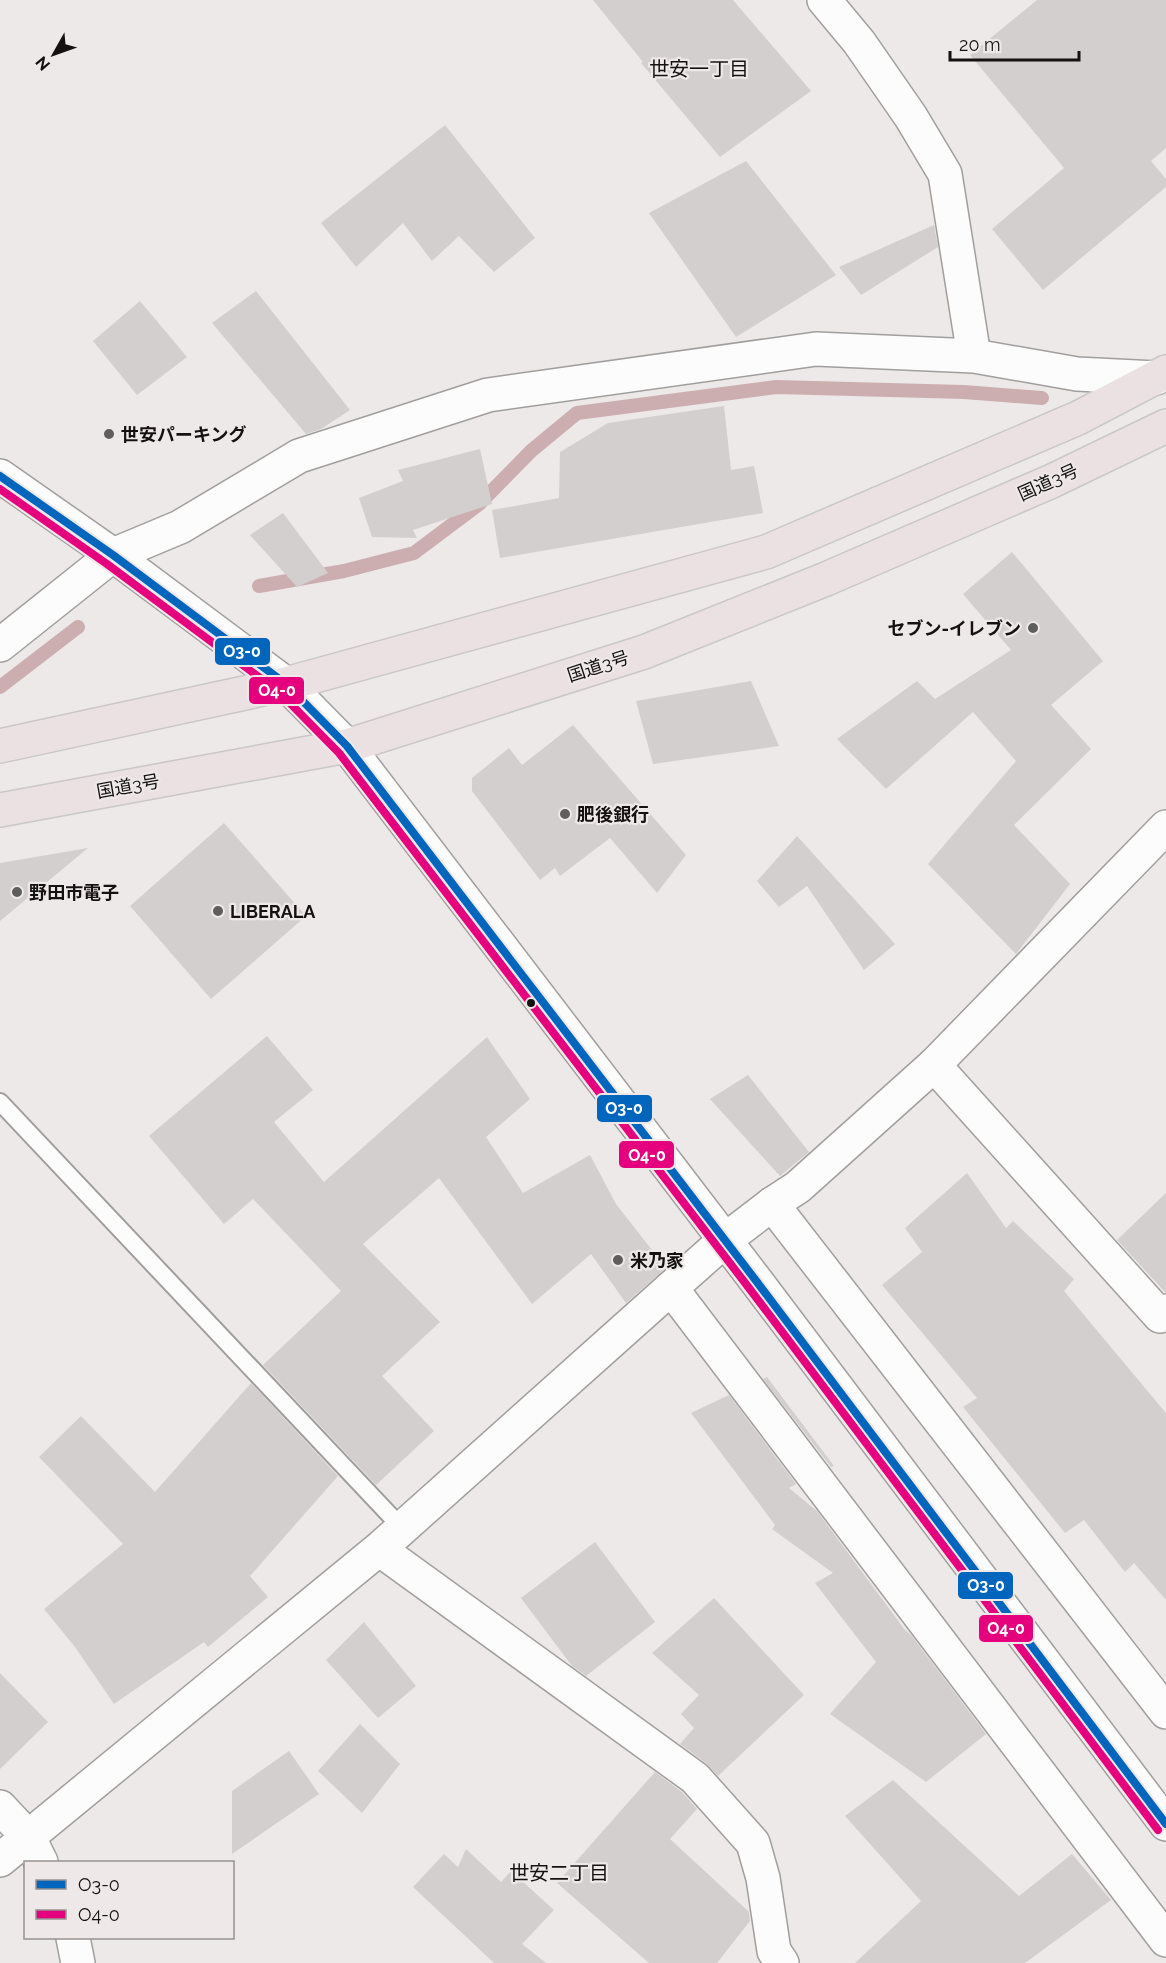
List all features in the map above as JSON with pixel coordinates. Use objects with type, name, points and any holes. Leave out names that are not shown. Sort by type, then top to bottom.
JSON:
[{"type":"highway","points":[[0,746],[286,684],[766,552],[1078,418],[1161,375]]},
{"type":"highway","name":"国道3号","points":[[0,810],[347,746],[654,648],[869,560],[1052,481],[1166,426]]},
{"type":"street","points":[[824,0],[859,42],[911,117],[945,174],[974,356]]},
{"type":"street","points":[[0,645],[113,555],[180,526],[299,456],[488,395],[816,349],[974,356],[1077,374],[1161,375]]},
{"type":"street","points":[[0,476],[113,555],[286,684],[347,746],[725,1240],[1166,1824]]},
{"type":"street","points":[[0,1860],[35,1850],[725,1240],[798,1187],[934,1065],[1166,827]]},
{"type":"street","points":[[934,1065],[1164,1316]]},
{"type":"street","points":[[772,1204],[1166,1712]]},
{"type":"street","points":[[671,1288],[1166,1940]]},
{"type":"street","points":[[390,1538],[695,1778],[753,1843],[763,1878],[774,1951],[782,1963]]},
{"type":"street","points":[[0,1807],[35,1850]]},
{"type":"street","points":[[73,1939],[78,1963]]},
{"type":"lane","points":[[0,1102],[390,1538]]},
{"type":"building","points":[[593,0],[733,0],[811,91],[720,157],[641,63],[643,62]]},
{"type":"building","points":[[1037,0],[1166,0],[1166,148],[1151,161],[1166,179],[1166,187],[1043,290],[992,229],[1064,168],[970,55]]},
{"type":"building","points":[[445,125],[535,238],[494,272],[459,236],[432,261],[403,223],[356,267],[321,223]]},
{"type":"building","points":[[746,161],[836,275],[736,337],[649,213]]},
{"type":"building","points":[[934,225],[938,247],[861,295],[839,267]]},
{"type":"building","points":[[256,291],[350,410],[321,429],[306,434],[212,323]]},
{"type":"building","points":[[140,301],[187,357],[137,395],[93,341]]},
{"type":"building","points":[[724,406],[731,470],[754,466],[763,513],[500,558],[492,510],[559,498],[560,452],[608,423]]},
{"type":"building","points":[[480,449],[492,504],[413,530],[417,538],[372,537],[359,498],[403,481],[398,470]]},
{"type":"building","points":[[283,513],[328,573],[297,587],[250,535]]},
{"type":"building","points":[[1012,552],[1103,661],[1051,705],[1091,749],[1014,825],[1070,884],[1016,954],[928,864],[1016,761],[973,712],[886,789],[837,739],[917,681],[935,699],[1011,650],[963,594]]},
{"type":"building","points":[[751,681],[779,746],[653,764],[636,701]]},
{"type":"building","name":"肥後銀行","points":[[573,725],[686,855],[657,893],[610,838],[560,876],[555,868],[540,880],[472,791],[472,778],[509,748],[522,765]]},
{"type":"building","name":"LIBERALA","points":[[224,823],[306,916],[211,999],[130,906]]},
{"type":"building","points":[[797,836],[895,944],[864,970],[807,886],[779,907],[757,881]]},
{"type":"building","name":"野田市電子","points":[[88,848],[0,921],[0,863]]},
{"type":"building","points":[[267,1036],[313,1090],[274,1122],[324,1182],[487,1037],[530,1099],[486,1137],[523,1193],[590,1155],[616,1204],[666,1268],[626,1303],[591,1254],[532,1304],[439,1178],[363,1244],[440,1322],[382,1376],[434,1431],[376,1485],[263,1365],[341,1291],[253,1199],[224,1224],[149,1136]]},
{"type":"building","points":[[748,1075],[809,1152],[780,1176],[710,1099]]},
{"type":"building","points":[[967,1173],[1006,1228],[1013,1221],[1074,1279],[1064,1291],[1166,1413],[1166,1600],[1134,1563],[1125,1572],[1084,1520],[1065,1533],[963,1407],[977,1398],[882,1285],[922,1252],[905,1228]]},
{"type":"building","points":[[1166,1193],[1166,1293],[1117,1240]]},
{"type":"building","points":[[767,1377],[834,1466],[831,1467],[763,1379]]},
{"type":"building","points":[[251,1383],[338,1476],[250,1576],[268,1597],[208,1647],[204,1642],[114,1704],[75,1647],[44,1609],[123,1544],[39,1457],[81,1416],[155,1492]]},
{"type":"building","points":[[729,1395],[796,1484],[789,1488],[817,1511],[986,1734],[926,1782],[830,1714],[876,1662],[815,1583],[833,1573],[772,1529],[775,1525],[691,1413]]},
{"type":"building","points":[[595,1542],[655,1622],[586,1676],[572,1666],[521,1598]]},
{"type":"building","points":[[714,1598],[804,1695],[718,1776],[706,1763],[680,1744],[694,1728],[681,1714],[699,1695],[652,1653]]},
{"type":"building","points":[[364,1622],[416,1686],[378,1718],[326,1660]]},
{"type":"building","points":[[0,1673],[48,1722],[0,1769]]},
{"type":"building","points":[[360,1724],[400,1764],[362,1813],[318,1771]]},
{"type":"building","points":[[289,1751],[319,1794],[232,1854],[232,1791]]},
{"type":"building","points":[[655,1772],[682,1792],[697,1809],[670,1839],[749,1912],[750,1921],[717,1963],[649,1963],[557,1883]]},
{"type":"building","points":[[893,1780],[1019,1896],[1072,1854],[1111,1900],[1025,1963],[855,1963],[921,1901],[845,1816]]},
{"type":"building","points":[[466,1849],[501,1882],[511,1871],[554,1910],[522,1944],[546,1963],[494,1963],[413,1887],[444,1854],[458,1867]]},
{"type":"waterway","points":[[259,586],[344,571],[414,553],[478,505],[531,451],[577,413],[776,387],[964,392],[1042,398]]},
{"type":"waterway","points":[[0,687],[78,627]]},
{"type":"transit line","name":"O3-0","points":[[0,476],[113,555],[286,684],[347,746],[757,1282],[1166,1824]]},
{"type":"transit line","name":"O4-0","points":[[0,489],[107,564],[279,692],[339,753],[749,1288],[1158,1830]]},
{"type":"place","name":"世安パーキング","points":[[109,434]]},
{"type":"place","name":"セブン-イレブン","points":[[1033,628]]},
{"type":"place","name":"肥後銀行","points":[[565,814]]},
{"type":"place","name":"野田市電子","points":[[17,892]]},
{"type":"place","name":"LIBERALA","points":[[218,911]]},
{"type":"place","name":"米乃家","points":[[618,1260]]},
{"type":"district","name":"世安一丁目","points":[[699,69]]},
{"type":"district","name":"世安二丁目","points":[[559,1873]]}]
